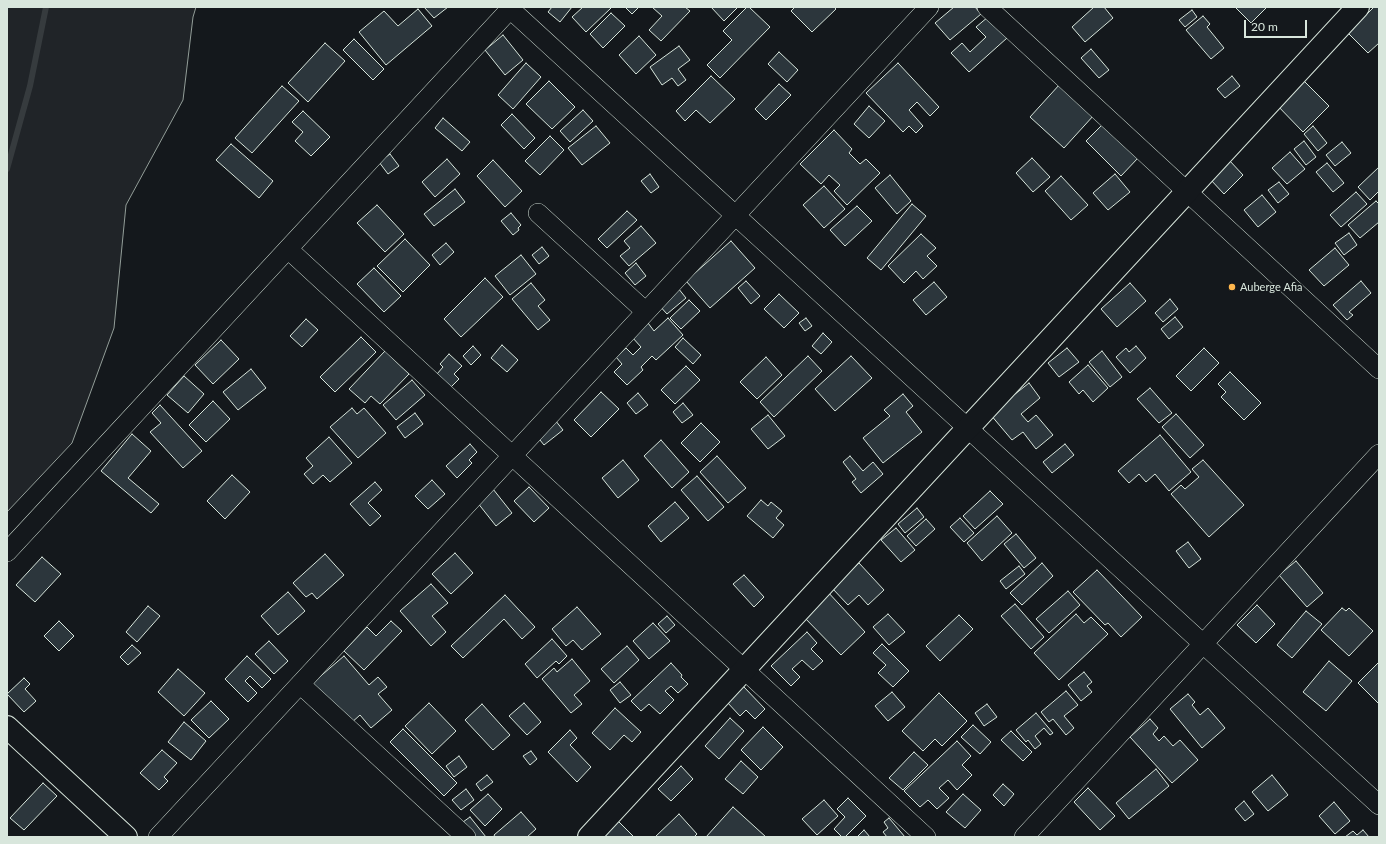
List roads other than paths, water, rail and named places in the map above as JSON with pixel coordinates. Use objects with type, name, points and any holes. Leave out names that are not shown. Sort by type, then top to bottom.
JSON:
[{"type":"street","points":[[158,837],[928,7]]},
{"type":"street","points":[[987,7],[1379,369]]},
{"type":"street","points":[[589,837],[1358,7]]},
{"type":"street","points":[[7,552],[510,8],[1379,805]]},
{"type":"street","points":[[538,213],[645,311]]},
{"type":"street","points":[[288,249],[926,837]]},
{"type":"street","points":[[1024,837],[1379,454]]},
{"type":"street","points":[[300,684],[466,837]]},
{"type":"street","points":[[7,727],[126,837]]},
{"type":"waterway","points":[[7,169],[30,86],[46,7]]},
{"type":"place","name":"Auberge Afia","points":[[1232,287]]}]
